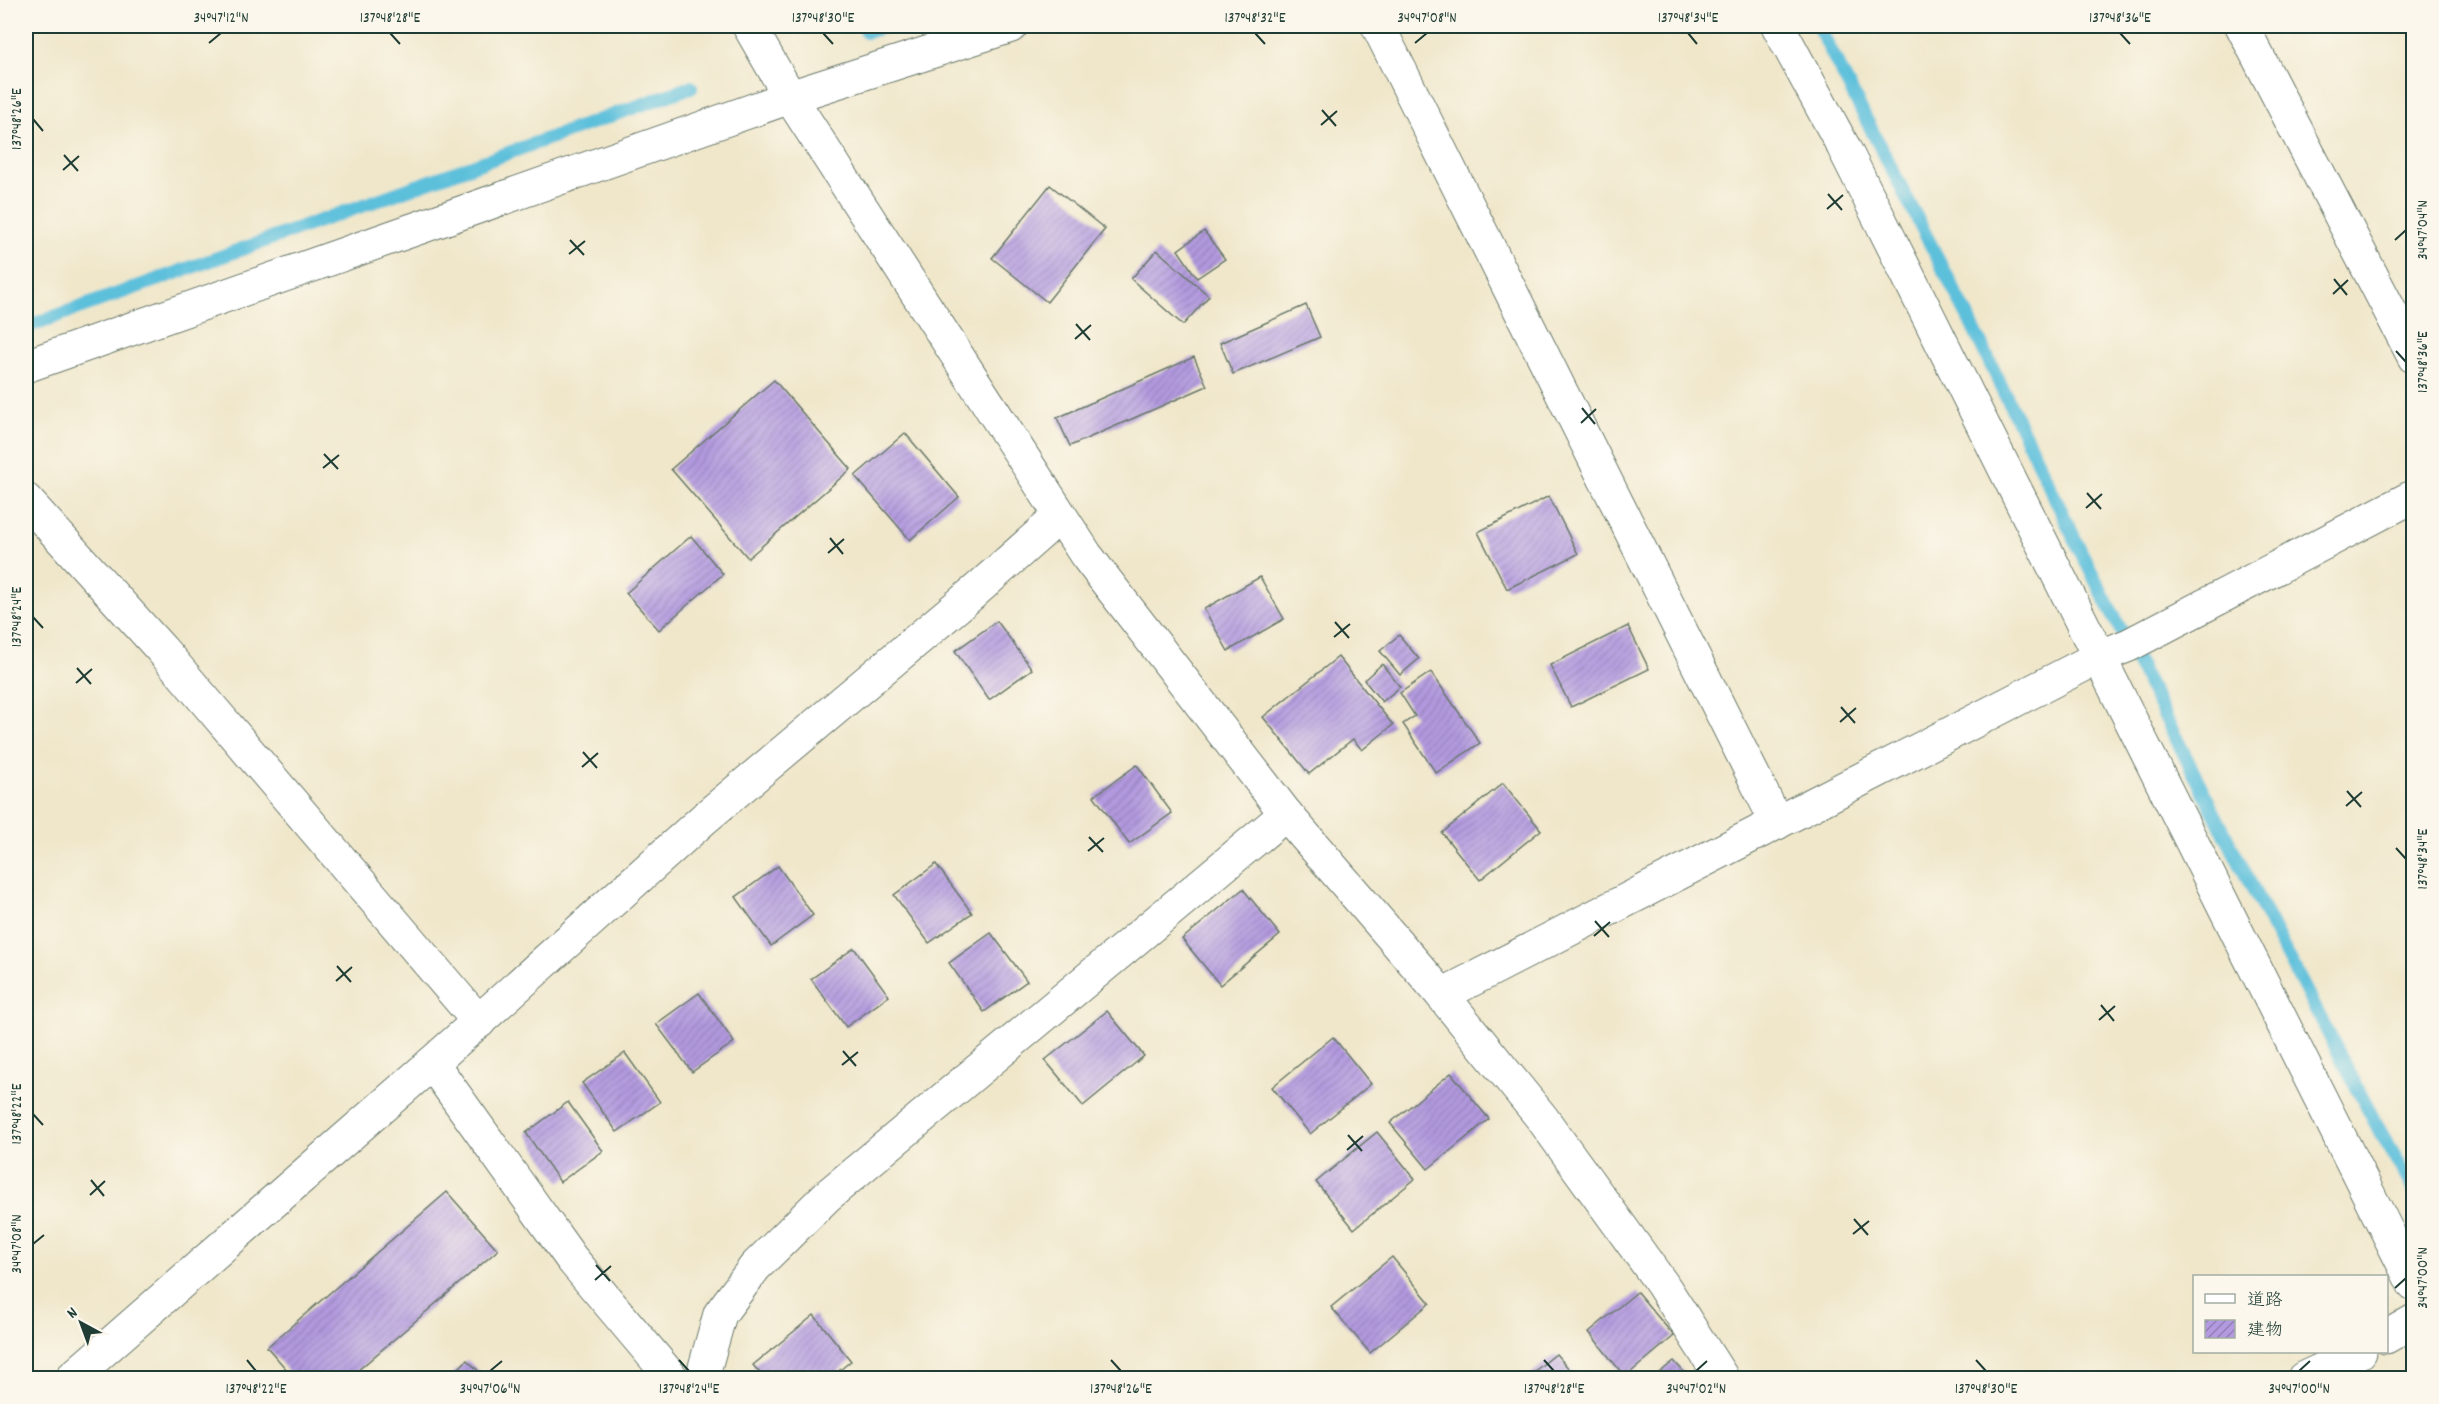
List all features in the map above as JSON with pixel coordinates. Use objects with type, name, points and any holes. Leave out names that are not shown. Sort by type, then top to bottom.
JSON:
[{"type":"street","points":[[749,26],[790,97],[1086,555],[1286,814],[1443,995],[1542,1118],[1662,1284],[1722,1378]]},
{"type":"street","points":[[26,366],[790,97],[1011,26]]},
{"type":"street","points":[[1378,26],[1777,823]]},
{"type":"street","points":[[1778,26],[1843,146],[2414,1285]]},
{"type":"street","points":[[2242,26],[2414,357]]},
{"type":"street","points":[[1443,995],[2099,657],[2129,645],[2414,496]]},
{"type":"street","points":[[26,500],[162,650],[479,1022]]},
{"type":"street","points":[[72,1378],[479,1022],[706,817],[973,593],[1060,516]]},
{"type":"street","points":[[702,1378],[720,1314],[755,1268],[819,1204],[1286,814]]},
{"type":"street","points":[[432,1063],[571,1258],[672,1378]]},
{"type":"street","points":[[2388,1336],[2414,1321]]},
{"type":"street","points":[[2304,1378],[2358,1353]]},
{"type":"building","points":[[1050,185],[1105,229],[1047,302],[992,258]]},
{"type":"building","points":[[1204,231],[1225,259],[1197,278],[1178,250]]},
{"type":"building","points":[[1157,250],[1209,296],[1183,325],[1131,279]]},
{"type":"building","points":[[1306,305],[1320,337],[1233,374],[1220,343]]},
{"type":"building","points":[[1194,357],[1207,386],[1070,446],[1057,418]]},
{"type":"building","points":[[774,380],[851,469],[748,558],[671,469]]},
{"type":"building","points":[[905,433],[959,497],[910,540],[855,476]]},
{"type":"building","points":[[1549,496],[1578,554],[1507,589],[1478,532]]},
{"type":"building","points":[[691,536],[723,574],[659,630],[626,593]]},
{"type":"building","points":[[1260,577],[1284,619],[1228,651],[1204,609]]},
{"type":"building","points":[[997,621],[1032,669],[989,700],[955,651]]},
{"type":"building","points":[[1628,626],[1649,669],[1571,707],[1550,665]]},
{"type":"building","points":[[1399,635],[1419,659],[1400,675],[1380,651]]},
{"type":"building","points":[[1338,657],[1393,725],[1362,750],[1353,739],[1309,774],[1263,717]]},
{"type":"building","points":[[1382,664],[1400,687],[1382,702],[1364,680]]},
{"type":"building","points":[[1431,672],[1480,743],[1436,773],[1403,724],[1415,716],[1400,693]]},
{"type":"building","points":[[1137,765],[1172,813],[1129,844],[1094,796]]},
{"type":"building","points":[[1503,783],[1541,830],[1480,880],[1442,833]]},
{"type":"building","points":[[936,864],[972,913],[929,943],[894,895]]},
{"type":"building","points":[[778,866],[813,915],[771,946],[736,897]]},
{"type":"building","points":[[1243,889],[1280,935],[1220,985],[1182,939]]},
{"type":"building","points":[[991,933],[1027,981],[984,1012],[949,963]]},
{"type":"building","points":[[854,948],[889,996],[846,1027],[811,979]]},
{"type":"building","points":[[699,993],[734,1042],[692,1072],[656,1024]]},
{"type":"building","points":[[1107,1011],[1144,1056],[1083,1106],[1045,1060]]},
{"type":"building","points":[[1333,1037],[1371,1084],[1310,1134],[1272,1087]]},
{"type":"building","points":[[625,1053],[660,1102],[617,1132],[582,1083]]},
{"type":"building","points":[[1451,1073],[1489,1119],[1428,1169],[1390,1123]]},
{"type":"building","points":[[568,1102],[603,1151],[560,1182],[526,1133]]},
{"type":"building","points":[[1377,1132],[1415,1179],[1354,1229],[1316,1182]]},
{"type":"building","points":[[447,1192],[498,1250],[349,1378],[294,1378],[267,1347]]},
{"type":"building","points":[[1392,1257],[1430,1303],[1370,1353],[1331,1307]]},
{"type":"building","points":[[1637,1292],[1674,1336],[1625,1377],[1589,1332]]},
{"type":"building","points":[[814,1315],[851,1361],[830,1378],[764,1378],[753,1365]]},
{"type":"building","points":[[1556,1354],[1577,1378],[1526,1378]]},
{"type":"building","points":[[467,1360],[486,1378],[449,1378]]},
{"type":"building","points":[[1674,1361],[1689,1378],[1653,1378]]},
{"type":"waterway","points":[[866,32],[885,26]]},
{"type":"waterway","points":[[1818,26],[1969,319],[2082,554],[2274,930],[2376,1124],[2414,1190]]},
{"type":"waterway","points":[[26,327],[691,87]]}]
